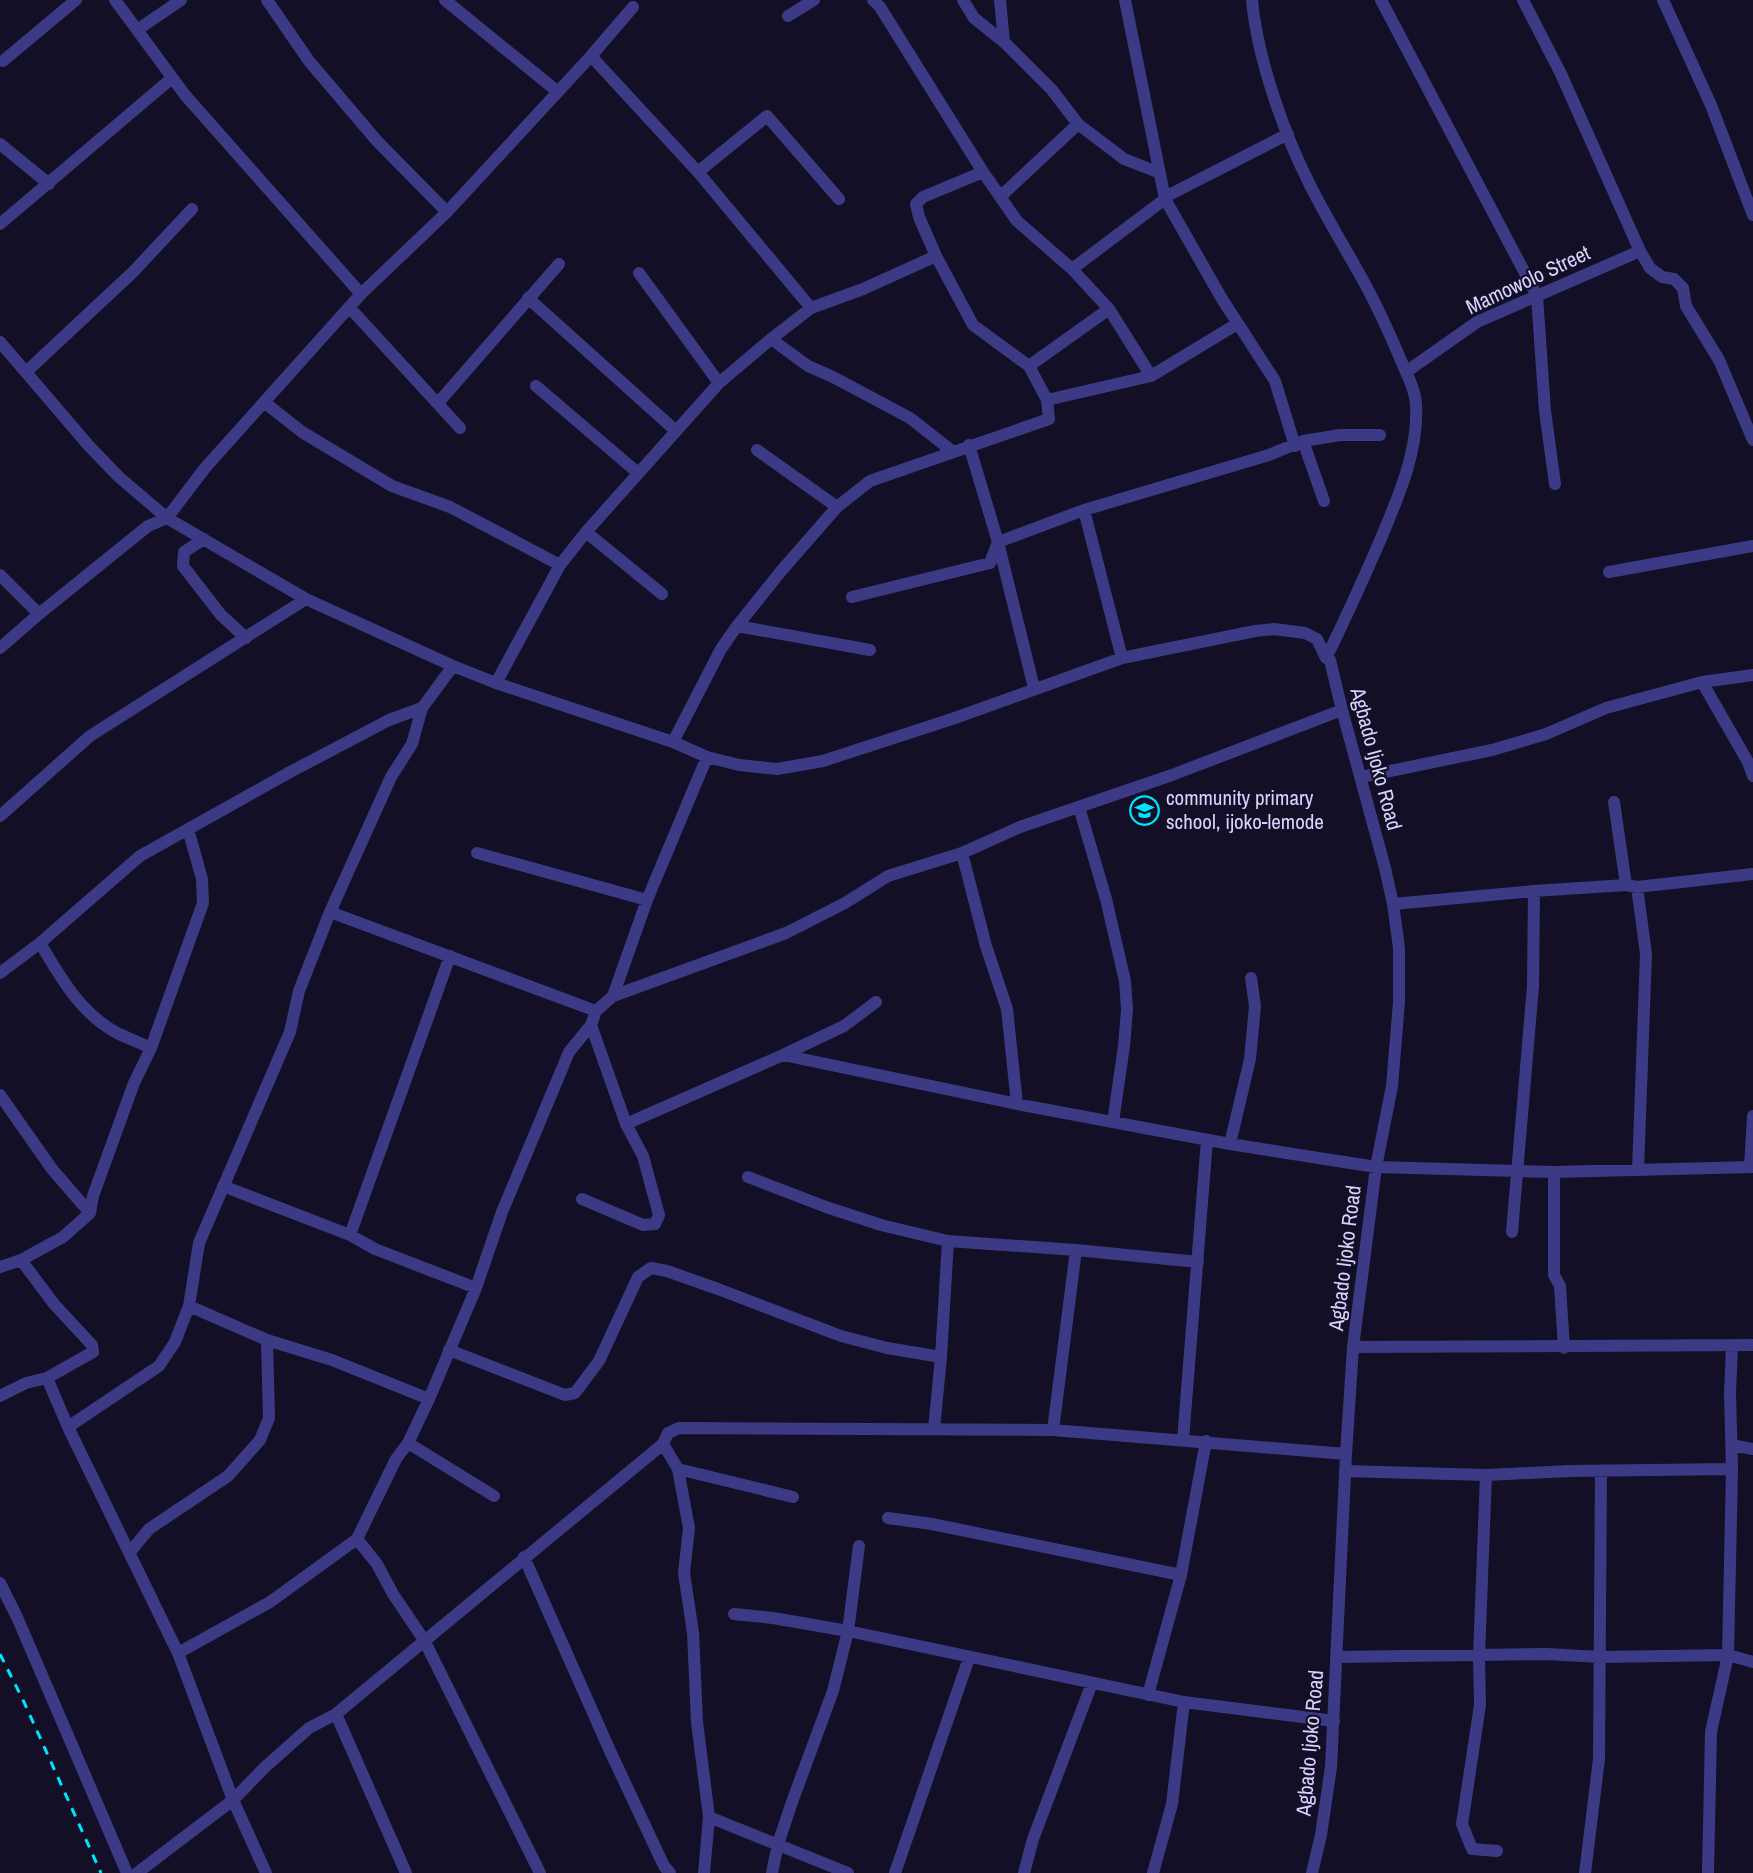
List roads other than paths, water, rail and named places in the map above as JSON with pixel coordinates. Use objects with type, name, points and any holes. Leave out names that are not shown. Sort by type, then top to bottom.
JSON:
[{"type":"street","points":[[3,61],[76,0]]},
{"type":"street","points":[[115,0],[172,78],[361,294]]},
{"type":"street","points":[[137,30],[181,0]]},
{"type":"street","points":[[267,0],[309,62],[377,141],[447,212]]},
{"type":"street","points":[[445,0],[459,5],[558,92]]},
{"type":"street","points":[[788,16],[814,0]]},
{"type":"street","points":[[873,0],[880,7],[983,172],[1017,221],[1072,269],[1109,309],[1151,376]]},
{"type":"street","points":[[963,0],[974,18],[1004,42],[1052,90],[1078,124],[1124,159],[1160,174]]},
{"type":"street","points":[[1000,0],[1004,42]]},
{"type":"street","points":[[1125,0],[1165,198],[1237,324],[1260,355],[1275,381],[1324,501]]},
{"type":"street","points":[[1252,0],[1257,35],[1269,81],[1288,134],[1309,184],[1382,315],[1411,381],[1416,404],[1415,430],[1407,469],[1396,502],[1350,611],[1326,658]]},
{"type":"street","points":[[1381,0],[1537,296],[1545,411],[1555,484]]},
{"type":"street","points":[[1523,0],[1561,74],[1640,251],[1650,268],[1662,276],[1674,279],[1683,288],[1686,306],[1719,360],[1753,440]]},
{"type":"street","points":[[1663,0],[1711,105],[1753,215]]},
{"type":"street","points":[[0,648],[148,526],[167,518],[205,468],[349,307],[447,212],[591,56],[633,7]]},
{"type":"street","points":[[591,56],[698,172],[811,308]]},
{"type":"street","points":[[0,224],[172,78]]},
{"type":"street","points":[[698,172],[767,116],[838,199]]},
{"type":"street","points":[[1000,197],[1078,124]]},
{"type":"street","points":[[1072,269],[1165,198],[1288,134]]},
{"type":"street","points":[[0,144],[49,184]]},
{"type":"street","points":[[673,742],[721,649],[737,626],[837,507],[870,481],[1049,419],[1047,400],[1029,366],[973,325],[936,256],[919,217],[916,204],[923,197],[983,172]]},
{"type":"street","points":[[26,372],[133,272],[192,208]]},
{"type":"street","name":"Mamowolo Street","points":[[1406,372],[1477,322],[1640,251]]},
{"type":"street","points":[[496,683],[560,565],[586,532],[719,383],[811,308],[863,289],[936,256]]},
{"type":"street","points":[[438,403],[559,264]]},
{"type":"street","points":[[639,273],[719,383]]},
{"type":"street","points":[[528,298],[676,431]]},
{"type":"street","points":[[349,307],[460,428]]},
{"type":"street","points":[[1029,366],[1109,309]]},
{"type":"street","points":[[1047,400],[1151,376],[1237,324]]},
{"type":"street","points":[[771,339],[808,366],[910,418],[952,451]]},
{"type":"street","points":[[0,342],[104,461],[167,518],[306,599],[453,666],[496,683],[673,742],[707,757],[759,768],[777,769],[804,765],[868,748],[1122,658],[1084,510]]},
{"type":"street","points":[[536,386],[638,473]]},
{"type":"street","points":[[264,402],[302,432],[392,486],[450,507],[560,565]]},
{"type":"street","points":[[852,597],[990,563],[998,542],[1084,510],[1299,444],[1340,435],[1380,435]]},
{"type":"street","points":[[969,445],[998,542],[1034,688]]},
{"type":"street","points":[[757,450],[837,507]]},
{"type":"street","points":[[586,532],[662,594]]},
{"type":"street","points":[[204,539],[184,552],[183,566],[221,615],[246,638]]},
{"type":"street","points":[[1609,572],[1753,546]]},
{"type":"street","points":[[0,575],[39,614]]},
{"type":"street","points":[[0,816],[90,736],[306,599]]},
{"type":"street","points":[[737,626],[870,650]]},
{"type":"street","name":"Agbado Ijoko Road","points":[[1122,658],[1274,629],[1305,633],[1317,639],[1326,658],[1330,660],[1393,904],[1399,958],[1397,1047],[1376,1167],[1353,1347],[1334,1721],[1327,1801],[1322,1835],[1312,1873]]},
{"type":"street","points":[[68,1427],[159,1366],[175,1342],[189,1306],[199,1243],[290,1032],[299,991],[330,912],[391,777],[412,744],[422,708],[453,666]]},
{"type":"street","points":[[1361,777],[1492,750],[1546,734],[1606,708],[1702,682],[1753,675]]},
{"type":"street","points":[[1702,682],[1748,762],[1753,776]]},
{"type":"street","points":[[0,973],[40,943],[140,856],[389,720],[422,708]]},
{"type":"street","points":[[178,1653],[270,1602],[357,1539],[396,1459],[408,1443],[429,1399],[476,1288],[502,1212],[568,1052],[591,1025],[596,1011],[613,996],[786,933],[845,903],[888,876],[962,853],[1020,827],[1172,775],[1342,710]]},
{"type":"street","points":[[613,996],[647,900],[707,757]]},
{"type":"street","points":[[1614,802],[1647,954],[1638,1170]]},
{"type":"street","points":[[1079,807],[1106,899],[1125,981],[1127,1010],[1124,1046],[1113,1122]]},
{"type":"street","points":[[0,1267],[21,1260],[63,1237],[90,1214],[93,1196],[134,1083],[151,1048],[202,903],[202,879],[188,829]]},
{"type":"street","points":[[477,853],[647,900]]},
{"type":"street","points":[[962,853],[986,946],[1007,1009],[1017,1104]]},
{"type":"street","points":[[1393,904],[1534,891],[1632,886],[1753,874]]},
{"type":"street","points":[[1512,1232],[1533,986],[1534,891]]},
{"type":"street","points":[[330,912],[596,1011]]},
{"type":"street","points":[[40,943],[64,983],[82,1007],[117,1032],[151,1048]]},
{"type":"street","points":[[350,1235],[450,956]]},
{"type":"street","points":[[1230,1144],[1250,1059],[1256,1006],[1251,978]]},
{"type":"street","points":[[626,1124],[844,1026],[876,1002]]},
{"type":"street","points":[[582,1199],[643,1225],[655,1224],[658,1220],[659,1215],[643,1156],[626,1124],[591,1025]]},
{"type":"street","points":[[783,1055],[1017,1104],[1207,1140],[1376,1167],[1554,1172],[1752,1167],[1753,1116]]},
{"type":"street","points":[[0,1095],[52,1169],[90,1214]]},
{"type":"street","points":[[1183,1440],[1207,1140]]},
{"type":"street","points":[[1554,1172],[1554,1275],[1560,1286],[1564,1347]]},
{"type":"street","points":[[748,1177],[826,1208],[881,1225],[948,1241],[1198,1262]]},
{"type":"street","points":[[223,1186],[350,1235],[375,1249],[476,1288]]},
{"type":"street","points":[[933,1429],[941,1357],[948,1241]]},
{"type":"street","points":[[1053,1430],[1076,1250]]},
{"type":"street","points":[[0,1396],[26,1383],[47,1378],[93,1352],[92,1345],[54,1304],[21,1260]]},
{"type":"street","points":[[449,1350],[565,1395],[575,1393],[599,1361],[638,1277],[651,1268],[667,1271],[718,1289],[841,1336],[887,1348],[941,1357]]},
{"type":"street","points":[[189,1306],[267,1340],[332,1360],[429,1399]]},
{"type":"street","points":[[130,1552],[149,1529],[228,1476],[261,1440],[269,1418],[267,1340]]},
{"type":"street","points":[[1353,1347],[1753,1345]]},
{"type":"street","points":[[1708,1873],[1711,1732],[1728,1655],[1732,1346]]},
{"type":"street","points":[[47,1378],[68,1427],[178,1653],[233,1800],[266,1873]]},
{"type":"street","points":[[137,1873],[233,1800],[264,1768],[309,1728],[336,1714],[663,1444],[668,1433],[680,1428],[1053,1430],[1346,1454]]},
{"type":"street","points":[[1148,1695],[1181,1575],[1206,1441]]},
{"type":"street","points":[[408,1443],[494,1496]]},
{"type":"street","points":[[663,1444],[678,1469],[689,1528],[684,1574],[693,1633],[697,1722],[709,1817],[704,1873]]},
{"type":"street","points":[[1731,1445],[1753,1449]]},
{"type":"street","points":[[678,1469],[793,1497]]},
{"type":"street","points":[[1346,1471],[1486,1475],[1732,1469]]},
{"type":"street","points":[[1585,1873],[1599,1759],[1601,1471]]},
{"type":"street","points":[[1486,1475],[1479,1656],[1480,1705],[1462,1824],[1472,1849],[1497,1851]]},
{"type":"street","points":[[888,1518],[932,1524],[1181,1575]]},
{"type":"street","points":[[357,1539],[377,1564],[393,1594],[424,1640],[540,1873]]},
{"type":"street","points":[[772,1873],[778,1844],[792,1802],[833,1691],[848,1631],[859,1546]]},
{"type":"street","points":[[525,1557],[610,1751],[664,1866],[670,1873]]},
{"type":"street","points":[[0,1583],[17,1617],[128,1873]]},
{"type":"street","points":[[734,1614],[848,1631],[1184,1702],[1334,1721]]},
{"type":"street","points":[[1337,1657],[1546,1654],[1601,1657],[1728,1655],[1753,1662]]},
{"type":"street","points":[[896,1873],[969,1658]]},
{"type":"street","points":[[1024,1873],[1034,1839],[1092,1683]]},
{"type":"street","points":[[1153,1873],[1172,1804],[1184,1702]]},
{"type":"street","points":[[336,1714],[406,1873]]},
{"type":"street","points":[[709,1817],[848,1873]]},
{"type":"railway","points":[[0,1654],[101,1873]]},
{"type":"place","name":"community primary school, ijoko-lemode","points":[[1145,810]]}]
